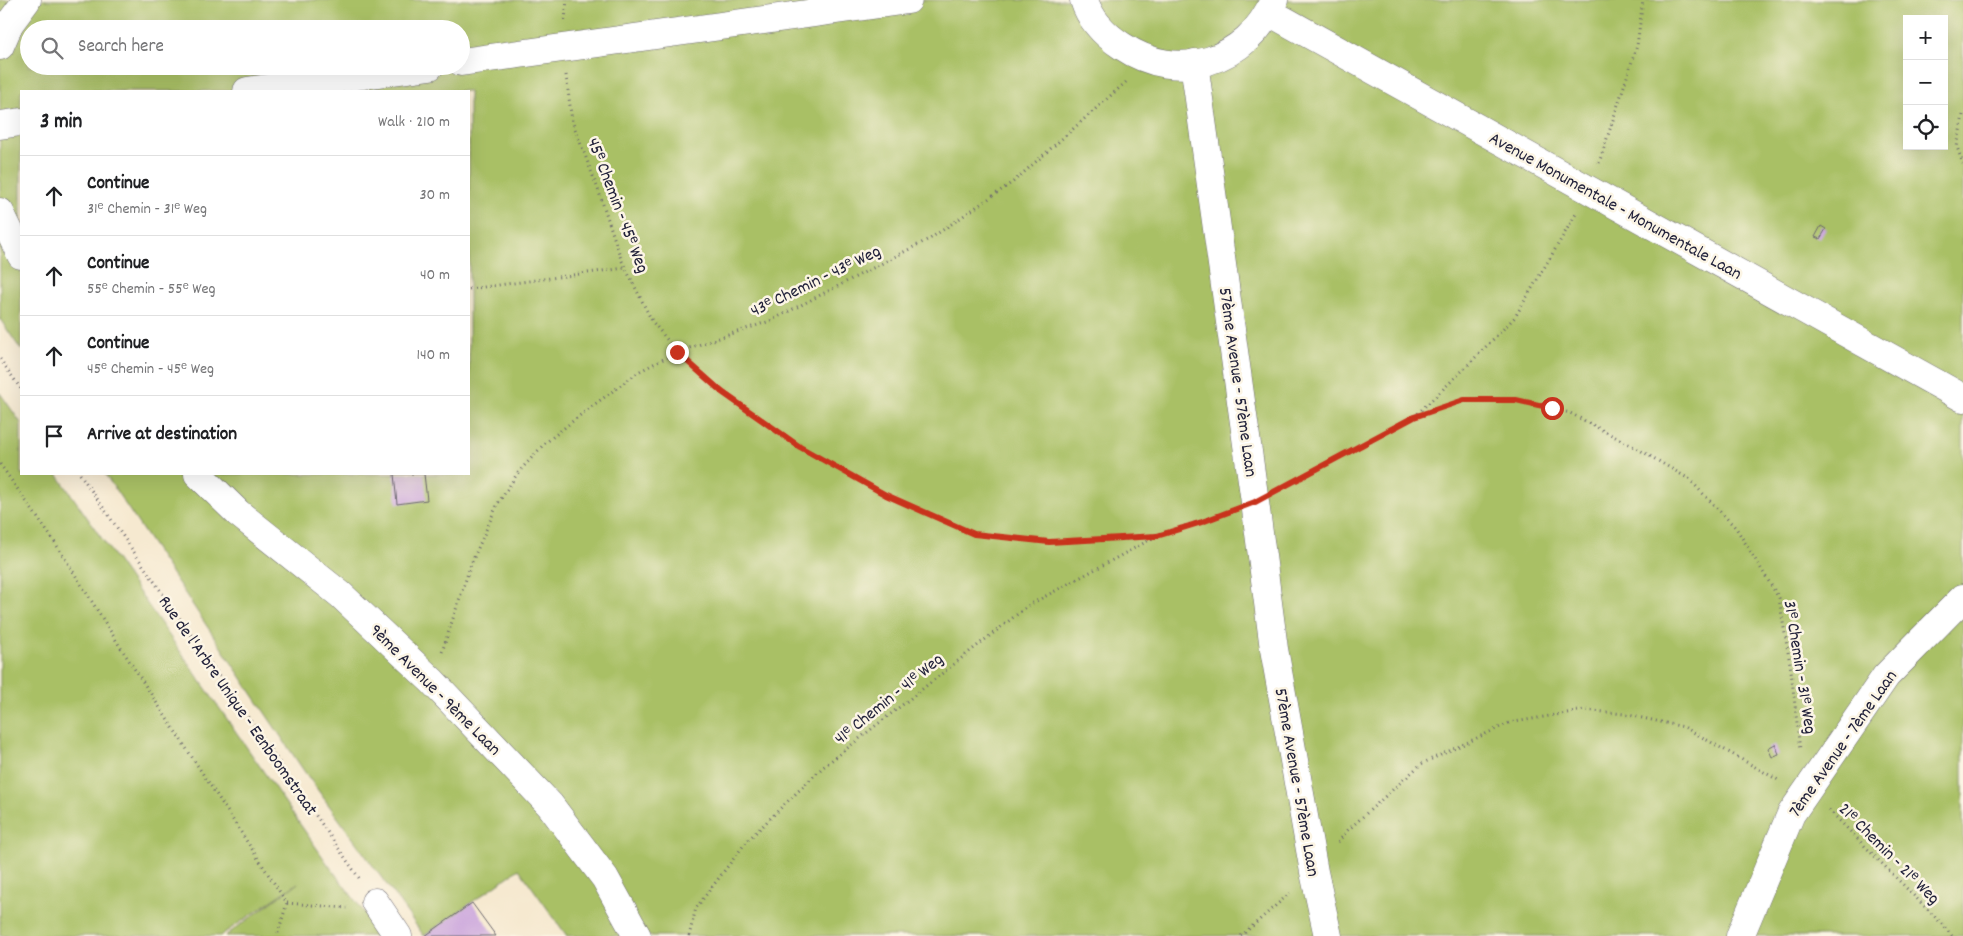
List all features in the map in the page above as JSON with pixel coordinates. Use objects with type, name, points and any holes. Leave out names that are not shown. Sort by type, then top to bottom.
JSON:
[{"type":"street","points":[[0,46],[10,23],[27,0]]},
{"type":"street","points":[[470,61],[908,0]]},
{"type":"street","points":[[1084,0],[1087,10],[1108,37],[1137,56],[1149,61],[1178,66],[1206,62],[1231,51],[1253,34],[1272,6]]},
{"type":"street","name":"Avenue Monumentale - Monumentale Laan","points":[[1272,6],[1590,191],[1963,398]]},
{"type":"street","name":"57ème Avenue - 57ème Laan","points":[[1194,63],[1274,649],[1314,872],[1328,936]]},
{"type":"street","points":[[254,90],[364,75]]},
{"type":"street","points":[[0,125],[20,122]]},
{"type":"street","points":[[0,212],[20,253]]},
{"type":"street","name":"9ème Avenue - 9ème Laan","points":[[199,475],[238,513],[341,595],[432,681],[550,805],[605,878],[638,936]]},
{"type":"street","name":"7ème Avenue - 7ème Laan","points":[[1740,936],[1791,814],[1886,676],[1963,598]]},
{"type":"street","points":[[375,902],[398,936]]},
{"type":"path","points":[[1414,417],[1515,317],[1590,191],[1637,46],[1643,0]]},
{"type":"path","name":"45ᵉ Chemin - 45ᵉ Weg","points":[[562,48],[572,121],[626,268],[652,321],[677,352],[722,392],[800,447],[886,495],[974,534],[1049,542],[1157,536],[1202,522],[1255,502],[1414,417]]},
{"type":"path","name":"43ᵉ Chemin - 43ᵉ Weg","points":[[432,681],[471,564],[497,505],[517,474],[544,444],[640,371],[677,352],[770,320],[931,238],[1013,182],[1149,61]]},
{"type":"path","points":[[1963,115],[1957,147],[1963,164]]},
{"type":"path","points":[[470,289],[626,268]]},
{"type":"path","points":[[0,359],[20,388]]},
{"type":"path","name":"31ᵉ Chemin - 31ᵉ Weg","points":[[1414,417],[1464,400],[1516,400],[1570,412],[1689,479],[1736,528],[1779,598],[1791,670],[1804,795]]},
{"type":"path","points":[[0,464],[54,541],[119,645],[287,903],[277,936]]},
{"type":"path","name":"Rue de l'Arbre Unique - Eenboomstraat","points":[[81,475],[375,902]]},
{"type":"path","name":"41ᵉ Chemin - 41ᵉ Weg","points":[[689,936],[696,908],[747,841],[822,768],[1029,605],[1157,536]]},
{"type":"path","name":"21ᵉ Chemin - 21ᵉ Weg","points":[[1241,936],[1314,872],[1348,830],[1421,764],[1509,723],[1584,710],[1624,714],[1684,727],[1752,764],[1831,811],[1952,936]]},
{"type":"path","points":[[287,903],[356,909],[375,902]]},
{"type":"green space","points":[[0,0],[1963,0],[1963,936],[567,936],[519,869],[424,936],[304,771],[106,475],[470,475],[470,90],[20,90],[20,349],[0,319]]},
{"type":"green space","points":[[0,393],[20,422],[20,475],[58,475],[327,863],[382,936],[225,936],[298,883],[220,936],[0,936]]},
{"type":"building","points":[[1821,226],[1826,229],[1820,239],[1815,237]]},
{"type":"building","points":[[394,475],[424,475],[427,500],[397,504]]},
{"type":"building","points":[[1775,744],[1779,754],[1772,757],[1768,748]]},
{"type":"building","points":[[472,903],[496,936],[425,936]]},
{"type":"route","points":[[677,352],[722,392],[800,447],[886,495],[974,534],[1049,542],[1157,536],[1202,522],[1255,502],[1414,417],[1464,400],[1516,400],[1552,408]]}]
